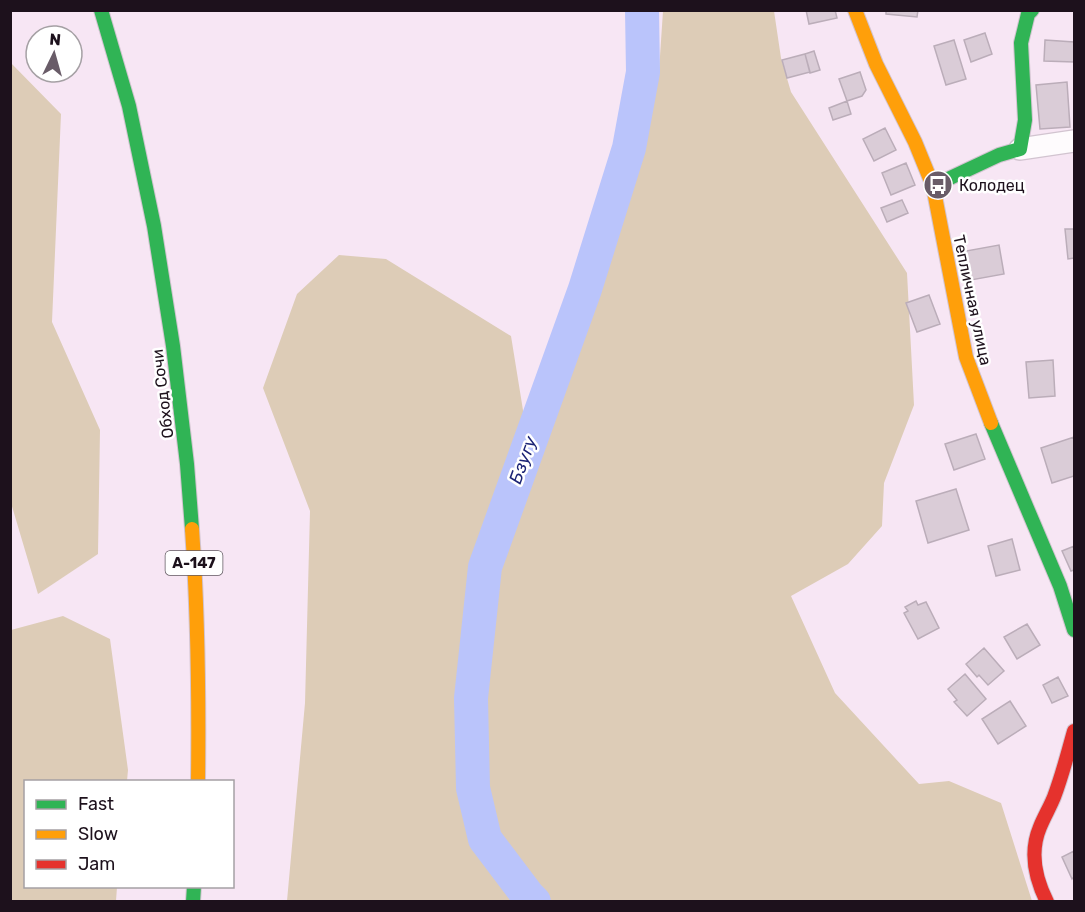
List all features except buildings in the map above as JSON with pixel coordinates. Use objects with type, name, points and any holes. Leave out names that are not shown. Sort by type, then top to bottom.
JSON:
[{"type":"main road","name":"Обход Сочи","points":[[101,10],[129,106],[154,226],[173,346],[187,464],[195,576],[198,780]]},
{"type":"main road","name":"Тепличная улица","points":[[855,10],[879,70],[927,168],[933,186],[966,357],[1005,459],[1060,586],[1074,630]]},
{"type":"main road","points":[[933,186],[999,155],[1020,149],[1025,120],[1021,43],[1028,14],[1032,10]]},
{"type":"main road","points":[[1047,902],[1041,891],[1036,872],[1033,856],[1034,845],[1054,798],[1074,731]]},
{"type":"street","points":[[1020,149],[1074,141]]},
{"type":"street","points":[[1054,798],[1074,783]]},
{"type":"shaded area","points":[[663,11],[774,11],[781,58],[791,92],[907,273],[914,405],[884,483],[882,526],[848,564],[791,596],[835,693],[919,784],[949,781],[1001,803],[1032,901],[287,901],[305,703],[310,511],[263,388],[297,294],[339,255],[386,259],[511,336],[533,472],[623,222],[659,71]]},
{"type":"shaded area","points":[[10,62],[24,76],[24,84],[32,84],[61,114],[52,322],[100,430],[98,554],[38,594],[11,503]]},
{"type":"shaded area","points":[[63,616],[110,639],[128,770],[127,780],[24,780],[24,888],[117,888],[116,901],[11,901],[11,630]]},
{"type":"waterway","name":"Бзугу","points":[[534,902],[485,839],[473,788],[471,698],[485,567],[585,289],[629,148],[643,72],[642,10]]},
{"type":"traffic: fast","points":[[101,10],[129,106],[154,226],[173,346],[192,529]]},
{"type":"traffic: fast","points":[[933,186],[999,155],[1020,149],[1025,120],[1021,43],[1028,14],[1032,10]]},
{"type":"traffic: fast","points":[[991,423],[1060,586],[1074,630]]},
{"type":"traffic: fast","points":[[193,902],[194,888]]},
{"type":"traffic: slow","points":[[855,10],[876,64],[915,142],[933,186],[966,357],[991,423]]},
{"type":"traffic: slow","points":[[192,529],[198,656],[198,780]]},
{"type":"traffic: jam","points":[[1047,902],[1037,875],[1035,846],[1040,827],[1057,789],[1074,731]]},
{"type":"place","name":"Колодец","points":[[938,185]]}]
